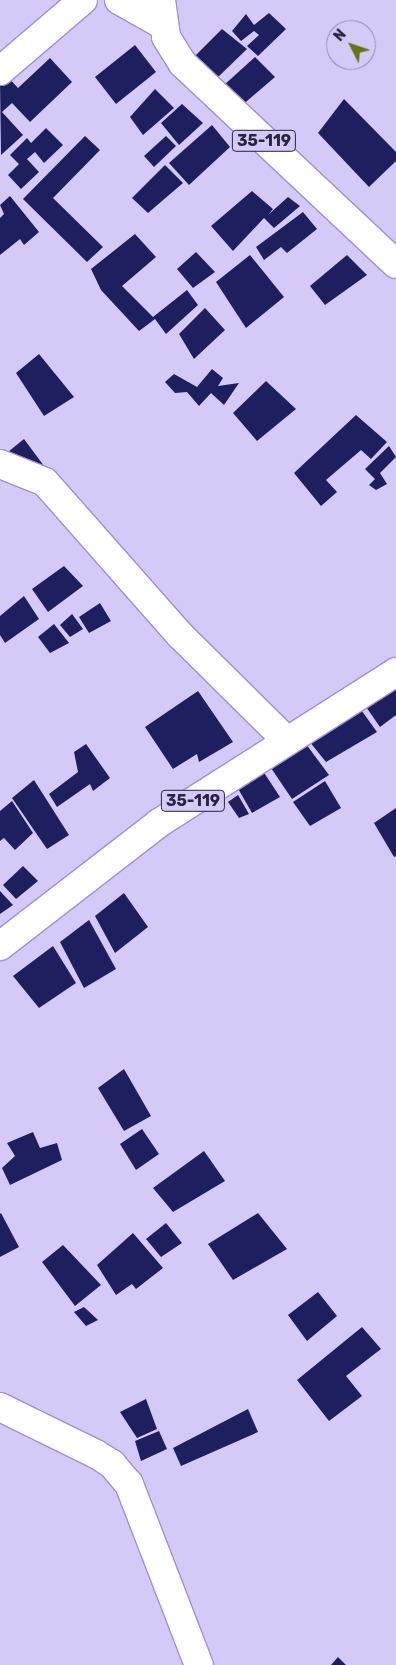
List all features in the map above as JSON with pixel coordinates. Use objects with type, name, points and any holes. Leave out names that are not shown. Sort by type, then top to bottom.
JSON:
[{"type":"street","points":[[0,71],[83,0]]},
{"type":"street","points":[[119,0],[162,13]]},
{"type":"street","name":"35-119","points":[[162,13],[172,50],[183,64],[396,264]]},
{"type":"street","points":[[0,464],[45,482],[181,636],[287,741]]},
{"type":"street","name":"35-119","points":[[0,946],[159,823],[396,672]]},
{"type":"street","points":[[0,1407],[96,1454],[112,1464],[129,1484],[199,1665]]},
{"type":"building","points":[[269,13],[286,29],[258,56],[247,46],[259,35],[254,31],[241,41],[232,31],[246,14],[254,25]]},
{"type":"building","points":[[222,29],[247,49],[215,80],[194,57]]},
{"type":"building","points":[[135,45],[156,72],[116,104],[95,77]]},
{"type":"building","points":[[255,57],[275,77],[240,107],[223,86]]},
{"type":"building","points":[[50,58],[72,82],[30,122],[12,103],[2,112],[23,135],[1,155],[0,81],[6,75],[18,88]]},
{"type":"building","points":[[155,89],[174,108],[143,135],[130,117]]},
{"type":"building","points":[[344,99],[396,152],[396,161],[369,187],[318,133]]},
{"type":"building","points":[[182,104],[203,123],[179,145],[161,123]]},
{"type":"building","points":[[212,125],[230,147],[189,185],[169,163]]},
{"type":"building","points":[[46,128],[63,145],[44,163],[35,152],[27,159],[39,172],[21,189],[8,175],[19,164],[10,155],[27,138],[31,143]]},
{"type":"building","points":[[85,136],[100,150],[53,198],[103,247],[87,262],[23,199]]},
{"type":"building","points":[[166,136],[176,146],[154,167],[144,156]]},
{"type":"building","points":[[165,165],[183,183],[148,213],[132,198]]},
{"type":"building","points":[[252,191],[273,209],[268,215],[288,197],[300,206],[274,228],[264,218],[233,251],[211,226]]},
{"type":"building","points":[[10,196],[39,232],[24,245],[20,239],[0,255],[0,218],[4,214],[0,205]]},
{"type":"building","points":[[303,212],[317,229],[287,253],[281,247],[264,260],[256,247]]},
{"type":"building","points":[[135,234],[156,257],[122,286],[153,317],[187,290],[198,305],[166,334],[155,319],[139,331],[101,290],[91,269]]},
{"type":"building","points":[[196,252],[215,272],[193,288],[177,269]]},
{"type":"building","points":[[250,255],[284,297],[246,328],[216,282]]},
{"type":"building","points":[[347,255],[367,275],[325,305],[310,286]]},
{"type":"building","points":[[205,308],[225,330],[194,359],[179,334]]},
{"type":"building","points":[[39,354],[74,397],[44,416],[16,373]]},
{"type":"building","points":[[212,369],[223,378],[218,386],[239,383],[224,405],[211,393],[199,406],[187,392],[175,393],[165,382],[174,374],[197,387]]},
{"type":"building","points":[[266,381],[296,409],[257,441],[233,413]]},
{"type":"building","points":[[356,415],[387,442],[371,459],[361,450],[326,480],[337,492],[321,506],[294,473]]},
{"type":"building","points":[[24,439],[47,470],[33,480],[8,452]]},
{"type":"building","points":[[389,446],[396,457],[380,473],[387,484],[376,490],[369,485],[375,479],[365,469]]},
{"type":"building","points":[[64,566],[83,586],[48,612],[32,589]]},
{"type":"building","points":[[24,596],[39,619],[5,643],[0,635],[0,616]]},
{"type":"building","points":[[100,603],[111,621],[89,633],[79,617]]},
{"type":"building","points":[[72,614],[83,629],[70,637],[60,625]]},
{"type":"building","points":[[54,624],[69,643],[50,653],[38,637]]},
{"type":"building","points":[[396,684],[396,715],[380,727],[364,704]]},
{"type":"building","points":[[198,691],[233,742],[199,762],[197,754],[173,769],[145,727]]},
{"type":"building","points":[[359,707],[377,732],[326,762],[309,741]]},
{"type":"building","points":[[303,740],[329,775],[292,799],[269,765]]},
{"type":"building","points":[[86,744],[110,778],[93,791],[90,784],[57,807],[49,794],[78,772],[74,752]]},
{"type":"building","points":[[261,768],[280,797],[252,813],[236,785]]},
{"type":"building","points":[[34,780],[69,835],[47,849],[12,798]]},
{"type":"building","points":[[325,781],[341,808],[310,826],[293,802]]},
{"type":"building","points":[[238,795],[249,814],[239,818],[228,802]]},
{"type":"building","points":[[12,801],[33,833],[15,850],[4,838],[0,841],[0,811]]},
{"type":"building","points":[[396,808],[396,856],[394,857],[374,823]]},
{"type":"building","points":[[23,866],[38,881],[16,899],[3,885]]},
{"type":"building","points":[[0,891],[13,905],[0,914]]},
{"type":"building","points":[[124,893],[148,927],[115,953],[95,916]]},
{"type":"building","points":[[89,920],[116,969],[84,988],[60,942]]},
{"type":"building","points":[[53,946],[76,983],[39,1008],[13,976]]},
{"type":"building","points":[[124,1069],[151,1116],[124,1131],[98,1088]]},
{"type":"building","points":[[142,1129],[159,1154],[136,1170],[120,1144]]},
{"type":"building","points":[[33,1132],[40,1148],[57,1143],[62,1160],[10,1185],[2,1168],[15,1156],[7,1143]]},
{"type":"building","points":[[204,1151],[225,1181],[173,1212],[153,1188]]},
{"type":"building","points":[[258,1213],[287,1249],[233,1280],[208,1244]]},
{"type":"building","points":[[0,1214],[19,1247],[0,1257]]},
{"type":"building","points":[[166,1223],[182,1243],[161,1257],[146,1239]]},
{"type":"building","points":[[133,1233],[163,1268],[136,1289],[132,1284],[116,1295],[97,1265]]},
{"type":"building","points":[[63,1245],[101,1285],[75,1306],[42,1262]]},
{"type":"building","points":[[318,1292],[337,1316],[307,1341],[288,1315]]},
{"type":"building","points":[[84,1307],[98,1320],[86,1326],[74,1312]]},
{"type":"building","points":[[362,1327],[381,1349],[346,1376],[362,1396],[329,1421],[297,1380]]},
{"type":"building","points":[[146,1399],[157,1429],[137,1438],[120,1412]]},
{"type":"building","points":[[248,1409],[258,1432],[181,1466],[173,1448]]},
{"type":"building","points":[[159,1431],[167,1449],[141,1461],[135,1441]]},
{"type":"building","points":[[338,1657],[346,1665],[331,1665]]}]
